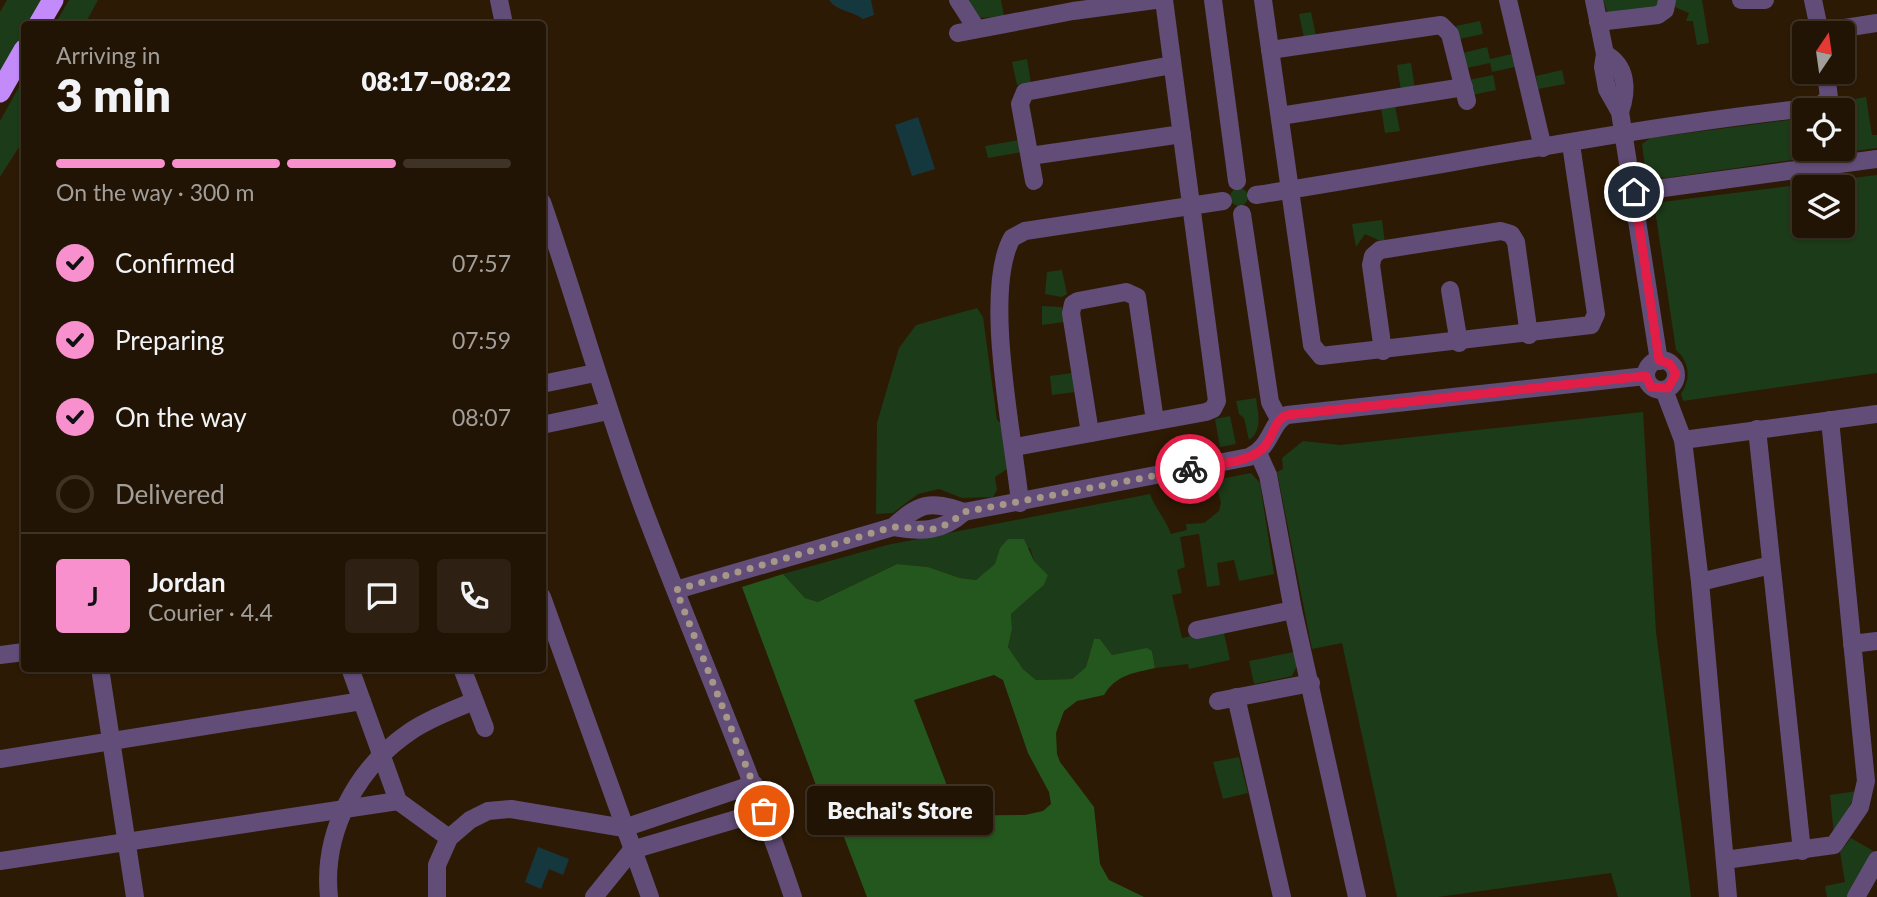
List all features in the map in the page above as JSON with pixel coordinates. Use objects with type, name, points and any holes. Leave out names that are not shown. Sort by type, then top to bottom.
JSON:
[{"type":"highway","points":[[41,21],[53,0]]},
{"type":"highway","points":[[0,92],[21,55]]},
{"type":"street","points":[[499,0],[503,21]]},
{"type":"street","points":[[958,0],[976,28]]},
{"type":"street","points":[[958,33],[1072,5],[1155,0]]},
{"type":"street","points":[[1015,447],[1210,411],[1217,401],[1164,0]]},
{"type":"street","points":[[1213,0],[1237,181]]},
{"type":"street","points":[[1263,0],[1313,349],[1327,357],[1588,327],[1595,318],[1571,144]]},
{"type":"street","points":[[1508,0],[1543,148]]},
{"type":"street","points":[[1594,0],[1605,54],[1621,69],[1625,95],[1620,112],[1659,360]]},
{"type":"street","points":[[1598,22],[1658,15],[1665,10],[1667,0]]},
{"type":"street","points":[[1741,0],[1766,0]]},
{"type":"street","points":[[1813,0],[1817,21]]},
{"type":"street","points":[[1855,27],[1877,23]]},
{"type":"street","points":[[1270,50],[1441,25],[1450,34],[1466,94],[1280,116]]},
{"type":"street","points":[[1034,181],[1020,104],[1028,90],[1172,65]]},
{"type":"street","points":[[1256,195],[1624,135],[1648,128],[1818,107],[1829,98],[1827,84]]},
{"type":"street","points":[[1030,156],[1182,134]]},
{"type":"street","points":[[1634,192],[1877,159]]},
{"type":"street","points":[[1237,181],[1250,184],[1256,195],[1253,207],[1242,214],[1230,211],[1223,201],[1226,188],[1237,181]]},
{"type":"street","points":[[1020,503],[998,312],[1001,277],[1012,238],[1025,231],[1223,201]]},
{"type":"street","points":[[546,213],[569,278],[608,411],[754,784],[793,897]]},
{"type":"street","points":[[1242,214],[1270,402],[1279,419]]},
{"type":"street","points":[[1383,351],[1371,265],[1373,256],[1380,250],[1501,231],[1511,234],[1516,242],[1529,335]]},
{"type":"street","points":[[1450,290],[1459,343]]},
{"type":"street","points":[[1090,433],[1071,313],[1073,304],[1126,292],[1137,297],[1155,421]]},
{"type":"street","points":[[1659,360],[1670,364],[1676,374],[1673,385],[1664,390],[1651,387],[1646,376],[1649,366],[1659,360]]},
{"type":"street","points":[[546,383],[595,373]]},
{"type":"street","points":[[893,527],[911,512],[927,505],[938,504],[964,512],[1020,503],[1258,453],[1272,435],[1279,419],[1287,415],[1646,376]]},
{"type":"street","points":[[1664,390],[1683,440],[1700,582],[1728,897]]},
{"type":"street","points":[[546,424],[608,411]]},
{"type":"street","points":[[1683,440],[1877,414]]},
{"type":"street","points":[[1724,860],[1826,848],[1837,843],[1865,795],[1866,781],[1830,420]]},
{"type":"street","points":[[1757,429],[1802,851]]},
{"type":"street","points":[[1258,453],[1268,475],[1293,610],[1357,897]]},
{"type":"street","points":[[676,590],[893,527],[934,529],[950,523],[964,512]]},
{"type":"street","points":[[1700,582],[1771,565]]},
{"type":"street","points":[[546,608],[650,897]]},
{"type":"street","points":[[1197,630],[1293,610]]},
{"type":"street","points":[[1852,644],[1877,641]]},
{"type":"street","points":[[0,655],[21,652]]},
{"type":"street","points":[[101,672],[135,897]]},
{"type":"street","points":[[351,672],[398,801],[449,838]]},
{"type":"street","points":[[463,672],[485,727]]},
{"type":"street","points":[[1282,897],[1227,699],[1311,683]]},
{"type":"street","points":[[0,759],[362,701]]},
{"type":"street","points":[[329,897],[329,861],[345,807],[361,780],[383,754],[423,723],[474,701]]},
{"type":"street","points":[[437,897],[437,865],[449,838],[470,820],[500,809],[624,828],[754,784]]},
{"type":"street","points":[[0,861],[398,801]]},
{"type":"street","points":[[676,811],[684,833]]},
{"type":"street","points":[[594,897],[632,850],[764,811]]},
{"type":"street","points":[[1856,897],[1877,860]]},
{"type":"green space","points":[[7,0],[44,0],[31,21],[21,21],[21,38],[0,75],[0,12]]},
{"type":"green space","points":[[69,0],[98,0],[87,21],[57,21]]},
{"type":"green space","points":[[965,0],[1001,0],[1004,16],[980,18]]},
{"type":"green space","points":[[1603,0],[1659,0],[1656,8],[1608,14]]},
{"type":"green space","points":[[1674,0],[1702,0],[1709,43],[1697,45],[1693,21],[1686,21],[1689,13],[1675,7]]},
{"type":"green space","points":[[1311,12],[1316,36],[1304,38],[1299,14]]},
{"type":"green space","points":[[1480,21],[1483,34],[1459,39],[1456,26]]},
{"type":"green space","points":[[1487,47],[1490,59],[1512,54],[1515,67],[1492,72],[1490,63],[1467,68],[1463,53]]},
{"type":"green space","points":[[1027,59],[1031,83],[1017,85],[1012,62]]},
{"type":"green space","points":[[1411,63],[1415,89],[1401,91],[1397,65]]},
{"type":"green space","points":[[1562,70],[1565,84],[1538,89],[1536,76]]},
{"type":"green space","points":[[1493,75],[1496,90],[1472,95],[1469,80]]},
{"type":"green space","points":[[21,83],[21,144],[0,177],[0,121]]},
{"type":"green space","points":[[1866,97],[1872,135],[1877,135],[1877,148],[1855,151],[1855,99]]},
{"type":"green space","points":[[1395,106],[1400,131],[1385,133],[1381,108]]},
{"type":"green space","points":[[1792,120],[1792,160],[1666,178],[1656,177],[1645,167],[1642,144],[1650,138]]},
{"type":"green space","points":[[1020,140],[1022,152],[988,158],[985,146]]},
{"type":"green space","points":[[1877,175],[1877,373],[1683,401],[1681,394],[1688,371],[1676,350],[1654,203],[1792,186],[1792,238],[1855,238],[1855,178]]},
{"type":"green space","points":[[1239,188],[1245,191],[1248,197],[1245,203],[1239,206],[1233,203],[1230,197],[1233,191]]},
{"type":"green space","points":[[1382,220],[1385,243],[1365,234],[1356,247],[1352,224]]},
{"type":"green space","points":[[1062,270],[1067,294],[1062,297],[1045,294],[1047,272]]},
{"type":"green space","points":[[1042,306],[1062,307],[1064,322],[1042,325]]},
{"type":"green space","points":[[977,308],[983,317],[997,420],[1004,425],[1010,467],[995,477],[997,490],[993,497],[962,498],[939,489],[918,494],[893,513],[876,514],[877,423],[899,348],[916,325]]},
{"type":"green space","points":[[1072,373],[1075,392],[1052,395],[1050,376]]},
{"type":"green space","points":[[1256,398],[1258,427],[1249,440],[1244,418],[1239,414],[1236,401]]},
{"type":"green space","points":[[1643,412],[1656,632],[1691,897],[1618,897],[1611,873],[1438,897],[1397,897],[1342,643],[1312,649],[1277,472],[1283,469],[1282,458],[1303,441],[1340,445]]},
{"type":"green space","points":[[1230,416],[1236,444],[1220,447],[1215,419]]},
{"type":"green space","points":[[1251,473],[1260,483],[1274,574],[1239,581],[1234,560],[1217,563],[1220,585],[1207,587],[1199,534],[1180,537],[1185,567],[1177,570],[1182,593],[1172,595],[1182,638],[1223,629],[1230,660],[1189,669],[1188,664],[1155,668],[1152,651],[1112,655],[1100,639],[1094,639],[1086,667],[1072,679],[1036,680],[1023,669],[1008,647],[1012,629],[1011,614],[1044,585],[1048,575],[1034,561],[1030,548],[1000,548],[996,564],[976,580],[960,578],[928,567],[897,564],[818,602],[805,598],[783,574],[887,545],[1150,494],[1171,534],[1187,530],[1186,524],[1204,523],[1219,511],[1221,503],[1215,480]]},
{"type":"green space","points":[[1008,539],[1024,539],[1034,561],[1048,575],[1044,585],[1011,614],[1012,629],[1008,647],[1023,669],[1036,680],[1072,679],[1086,667],[1094,639],[1100,639],[1112,655],[1147,648],[1152,651],[1155,668],[1132,673],[1120,679],[1104,695],[1077,701],[1064,711],[1056,733],[1060,762],[1094,807],[1100,864],[1109,880],[1144,897],[867,897],[839,824],[842,817],[1025,815],[1043,811],[1051,804],[1049,792],[1028,753],[1003,680],[994,675],[914,700],[946,783],[941,799],[841,804],[820,796],[742,587],[783,574],[805,598],[818,602],[897,564],[928,567],[960,578],[976,580],[995,564],[1000,548]]},
{"type":"green space","points":[[1294,652],[1297,666],[1292,676],[1254,684],[1249,661]]},
{"type":"green space","points":[[1239,757],[1248,793],[1223,799],[1213,762]]},
{"type":"green space","points":[[1857,791],[1838,829],[1834,835],[1830,795]]},
{"type":"green space","points":[[1851,838],[1875,852],[1850,897],[1827,897],[1825,886],[1845,882],[1840,852]]},
{"type":"water","points":[[829,0],[871,0],[874,15],[863,19],[836,7]]},
{"type":"water","points":[[918,117],[935,169],[912,176],[895,125]]},
{"type":"water","points":[[538,847],[569,859],[563,875],[549,869],[541,889],[525,882]]},
{"type":"way so far","points":[[764,811],[676,590],[893,527],[916,531],[934,529],[945,526],[964,512],[1190,469]]},
{"type":"place","name":"Bechai's Store","points":[[764,811]]},
{"type":"route","points":[[1190,469],[1258,453],[1272,435],[1279,419],[1287,415],[1646,376],[1651,387],[1657,390],[1673,385],[1676,374],[1674,368],[1659,360],[1634,192]]}]
